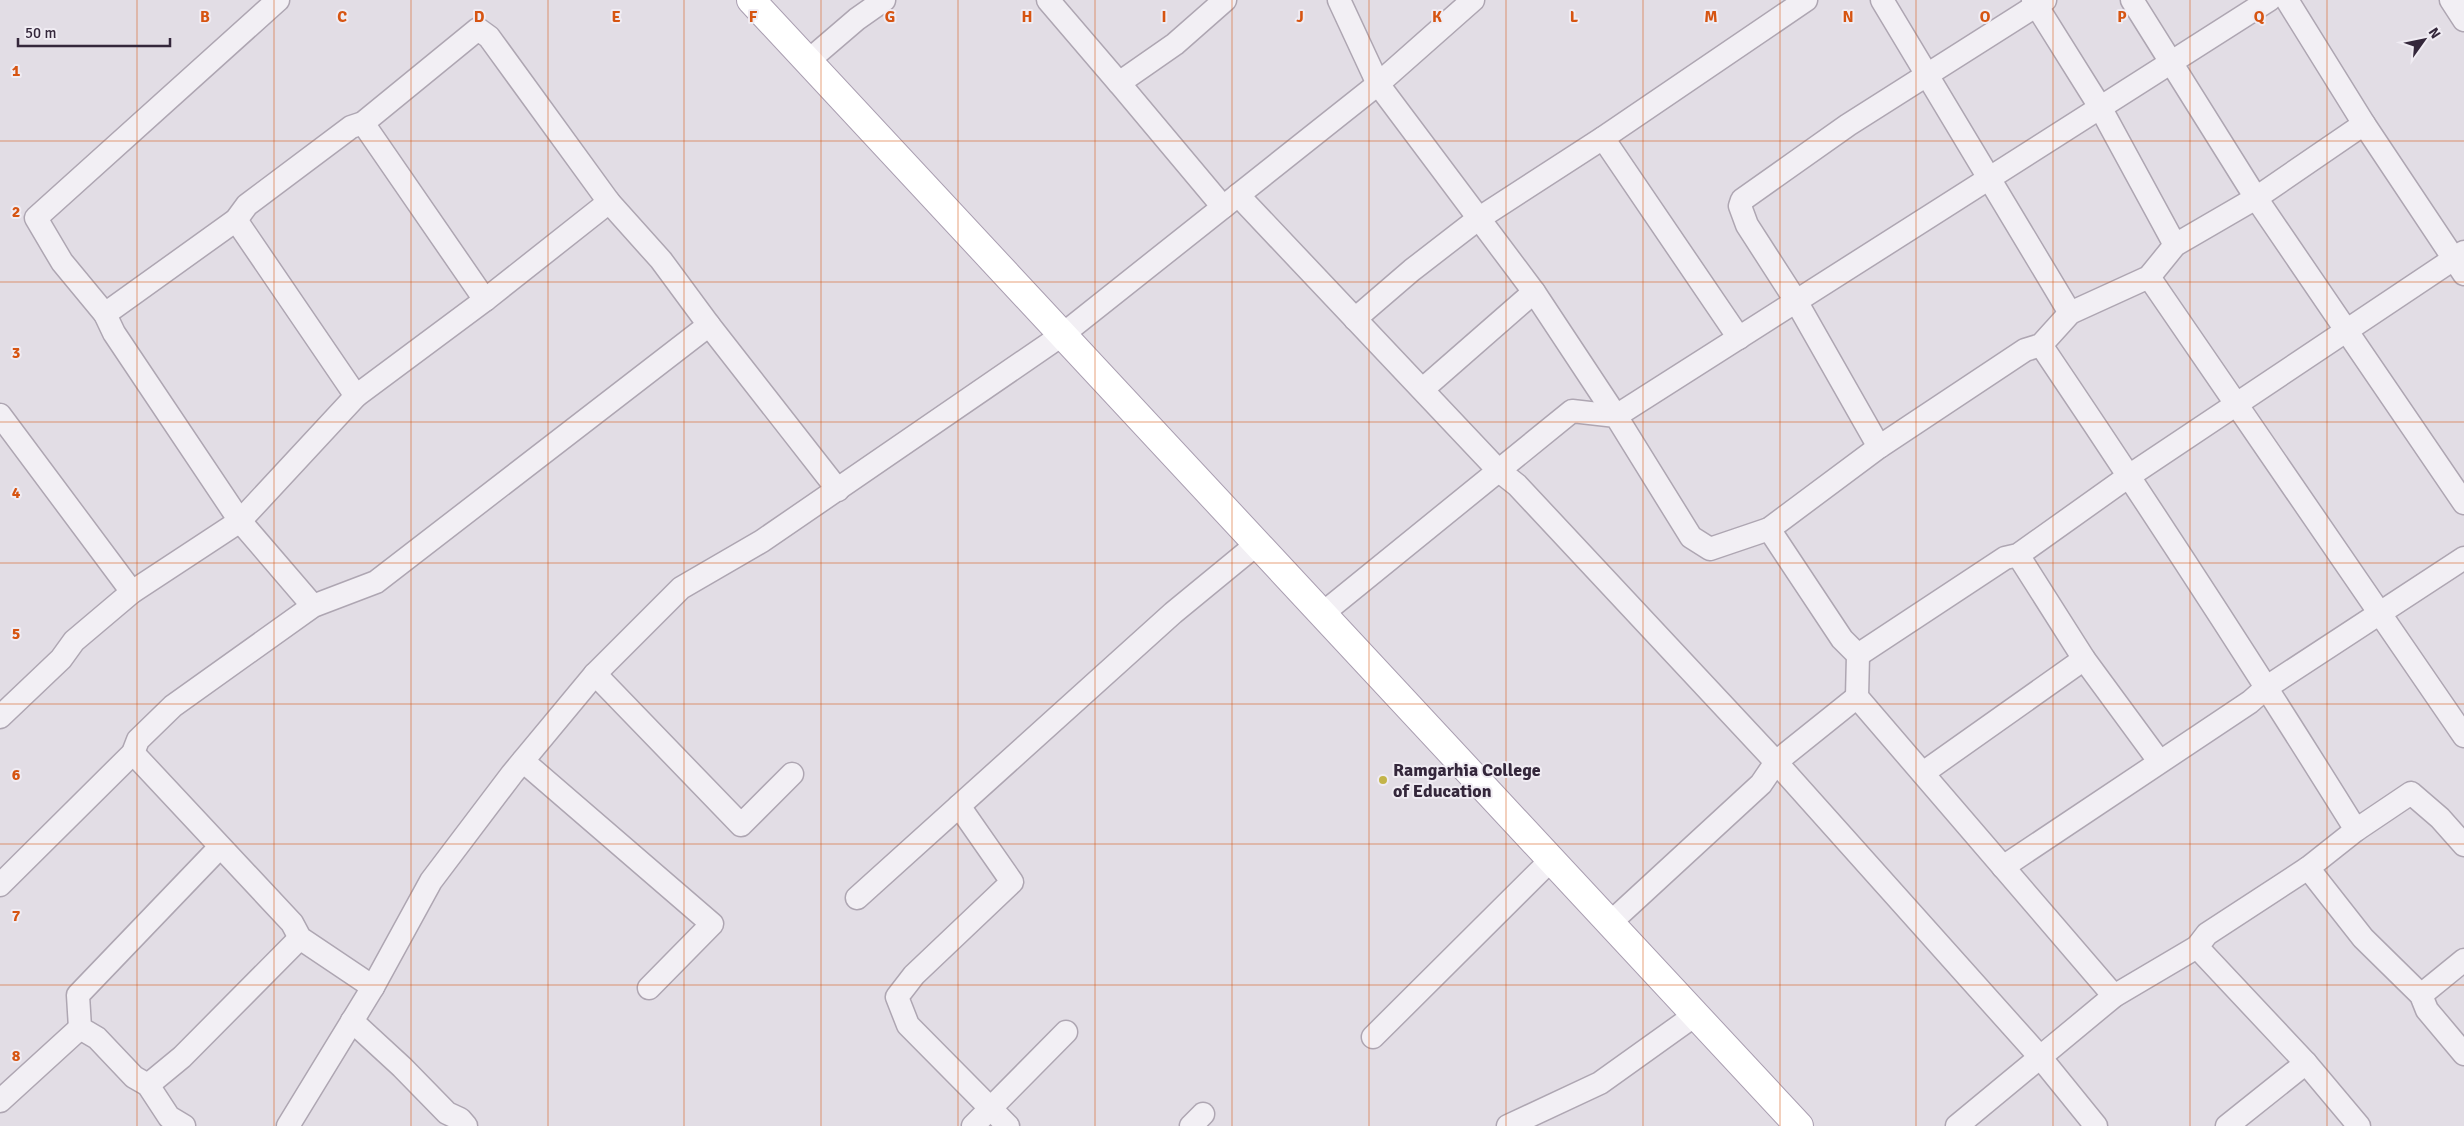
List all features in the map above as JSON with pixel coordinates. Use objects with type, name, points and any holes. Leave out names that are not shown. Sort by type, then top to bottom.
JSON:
[{"type":"main road","points":[[751,0],[1799,1126]]},
{"type":"street","points":[[278,0],[36,218],[62,262],[105,314],[114,333],[240,521],[313,606]]},
{"type":"street","points":[[808,61],[857,19],[884,0]]},
{"type":"street","points":[[1048,0],[1119,83],[1230,201],[1355,319],[1498,470],[1517,485],[1776,762],[2040,1057],[2096,1126]]},
{"type":"street","points":[[1119,83],[1175,44],[1225,0]]},
{"type":"street","points":[[1338,0],[1378,84],[1534,292],[1616,416],[1691,537],[1710,549],[1769,529],[1879,446],[2026,350],[2041,345],[2070,314],[2150,277],[2175,245],[2256,198],[2364,124]]},
{"type":"street","points":[[288,1126],[373,987],[431,880],[523,761],[595,674],[681,588],[762,541],[1062,335],[1378,84],[1473,0]]},
{"type":"street","points":[[1355,319],[1412,270],[1478,219],[1603,138],[1806,0]]},
{"type":"street","points":[[1882,0],[2070,314]]},
{"type":"street","points":[[2132,0],[2256,198],[2464,503]]},
{"type":"street","points":[[1322,614],[1572,411],[1616,416],[2269,0]]},
{"type":"street","points":[[1858,655],[2006,558],[2018,555],[2129,476],[2347,330],[2461,262],[2364,124],[2287,0]]},
{"type":"street","points":[[2451,0],[2464,20]]},
{"type":"street","points":[[1879,446],[1796,301],[1747,225],[1740,206],[1742,200],[1778,173],[2038,2],[2100,107],[2175,245]]},
{"type":"street","points":[[105,314],[236,220],[247,206],[351,127],[363,122],[478,30],[489,37],[609,202],[661,260],[709,325],[838,490]]},
{"type":"street","points":[[363,122],[485,300]]},
{"type":"street","points":[[1603,138],[1739,338]]},
{"type":"street","points":[[0,717],[61,658],[74,641],[132,592],[240,521],[356,396],[485,300],[609,202]]},
{"type":"street","points":[[236,220],[356,396]]},
{"type":"street","points":[[2150,277],[2464,736]]},
{"type":"street","points":[[1423,389],[1534,292]]},
{"type":"street","points":[[0,885],[134,753],[138,740],[173,706],[313,606],[376,582],[709,325]]},
{"type":"street","points":[[2041,345],[2267,687],[2356,830]]},
{"type":"street","points":[[0,415],[132,592]]},
{"type":"street","points":[[1769,529],[1842,639],[1858,655],[1857,696],[2114,996]]},
{"type":"street","points":[[857,898],[1173,613],[1257,544]]},
{"type":"street","points":[[2018,555],[2084,659],[2159,760]]},
{"type":"street","points":[[2003,867],[2159,760],[2250,702],[2267,687],[2464,558]]},
{"type":"street","points":[[1923,773],[2084,659]]},
{"type":"street","points":[[595,674],[741,825],[792,774]]},
{"type":"street","points":[[1610,923],[1760,784],[1776,762],[1857,696]]},
{"type":"street","points":[[134,753],[292,923],[300,938],[373,987]]},
{"type":"street","points":[[523,761],[712,924],[649,988]]},
{"type":"street","points":[[1957,1126],[2114,996],[2197,947],[2207,934],[2308,868],[2356,830],[2411,793],[2440,818],[2464,845]]},
{"type":"street","points":[[959,806],[1012,882],[914,975],[897,997],[908,1025],[1008,1126]]},
{"type":"street","points":[[80,1028],[78,995],[220,846]]},
{"type":"street","points":[[1373,1037],[1551,860]]},
{"type":"street","points":[[2308,868],[2363,938],[2421,995],[2426,1010],[2464,1054]]},
{"type":"street","points":[[148,1085],[182,1057],[300,938]]},
{"type":"street","points":[[2197,947],[2306,1063],[2359,1126]]},
{"type":"street","points":[[2421,995],[2464,960]]},
{"type":"street","points":[[1508,1126],[1600,1083],[1695,1015]]},
{"type":"street","points":[[352,1021],[402,1067],[447,1113],[460,1119],[466,1126]]},
{"type":"street","points":[[80,1028],[97,1038],[134,1077],[148,1085],[169,1118],[184,1126]]},
{"type":"street","points":[[0,1101],[80,1028]]},
{"type":"street","points":[[972,1126],[1066,1032]]},
{"type":"street","points":[[2227,1126],[2306,1063]]},
{"type":"place","name":"Ramgarhia College of Education","points":[[1383,780]]}]
